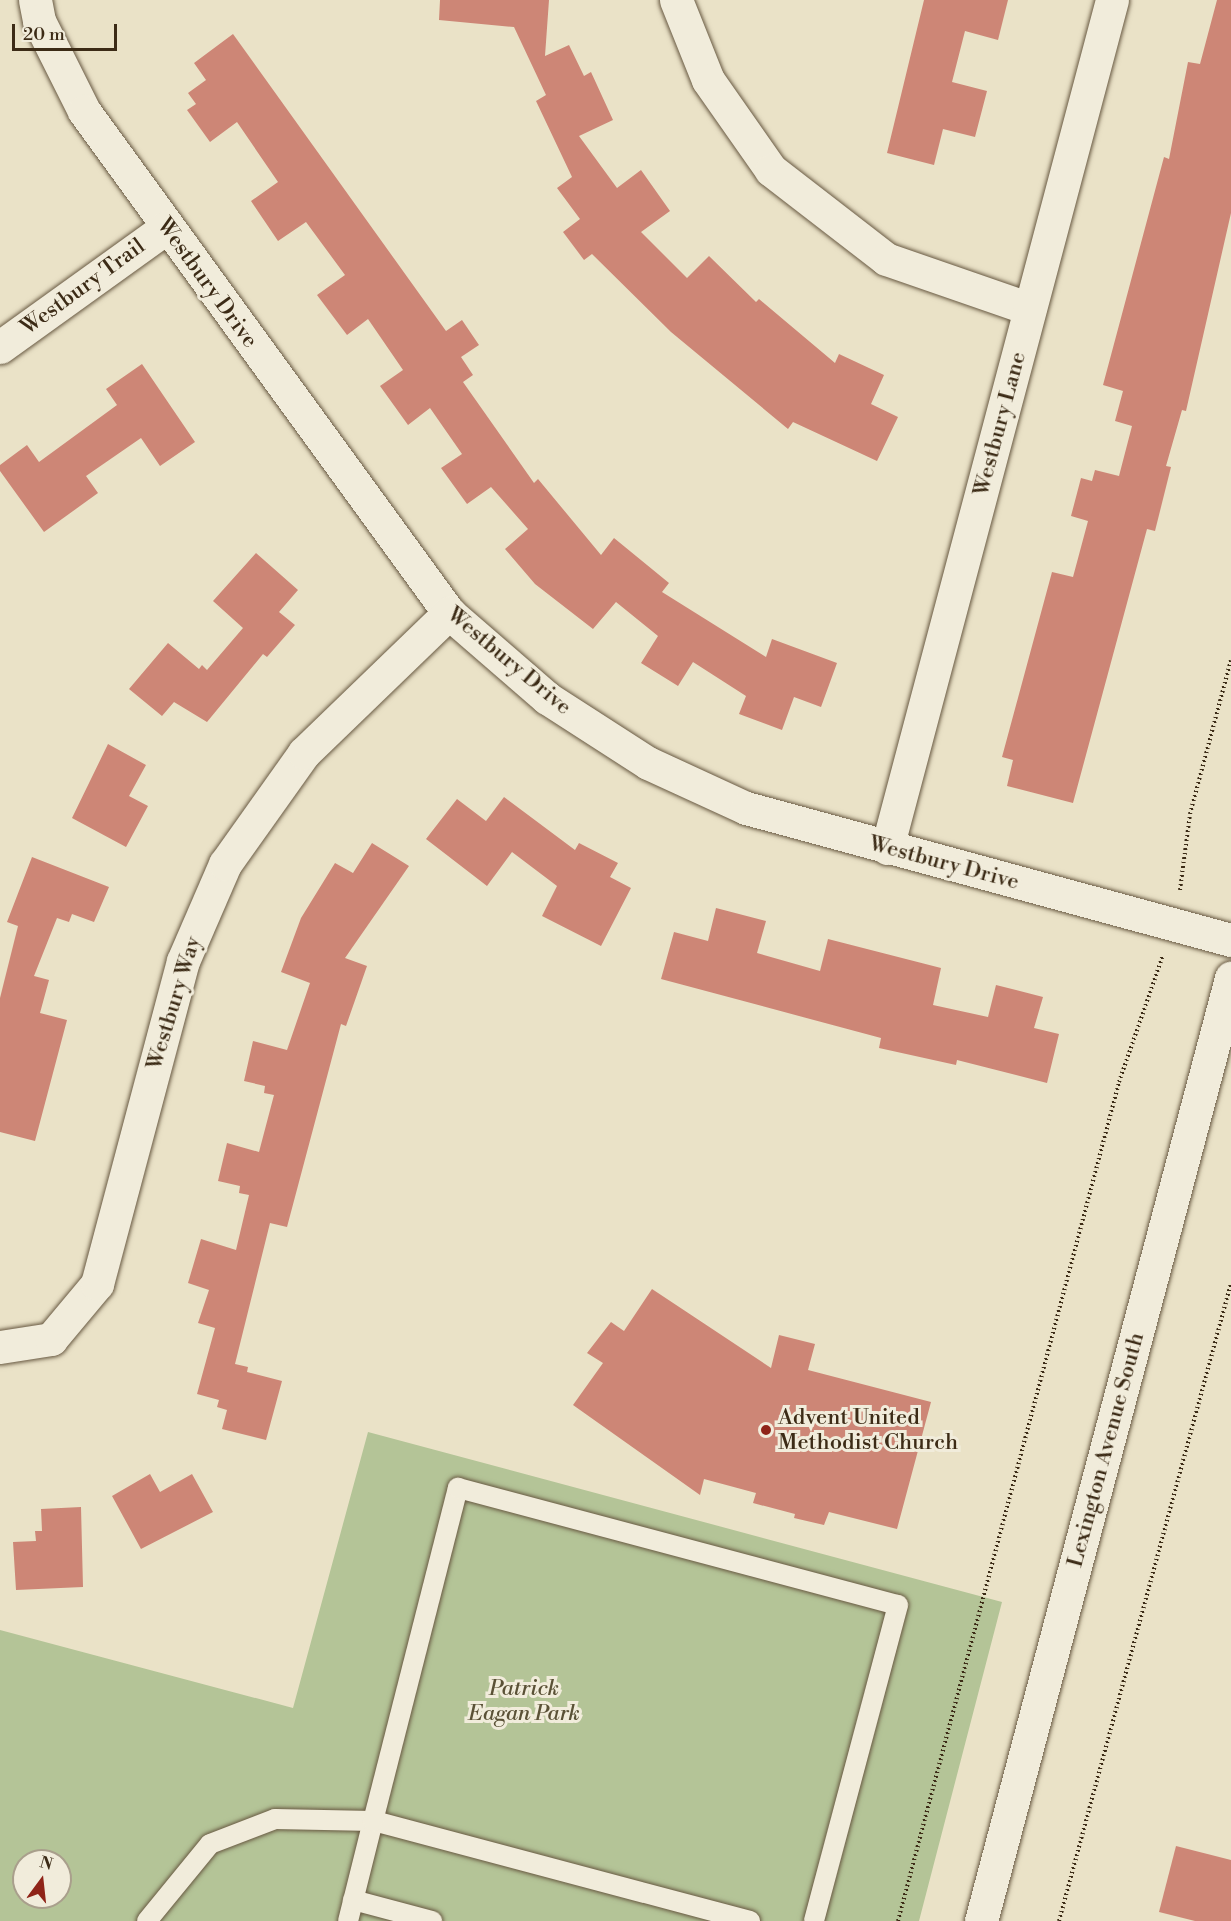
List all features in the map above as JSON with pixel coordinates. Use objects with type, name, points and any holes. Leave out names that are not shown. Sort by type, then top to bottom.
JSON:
[{"type":"street","name":"Westbury Drive","points":[[35,0],[39,21],[84,111],[449,613],[547,698],[648,763],[746,808],[1231,940]]},
{"type":"street","points":[[676,0],[708,80],[771,170],[886,259],[1030,309]]},
{"type":"street","name":"Westbury Lane","points":[[887,848],[1112,0]]},
{"type":"street","name":"Westbury Trail","points":[[0,347],[167,228]]},
{"type":"street","name":"Westbury Way","points":[[0,1347],[51,1339],[97,1284],[183,961],[225,864],[304,753],[449,613]]},
{"type":"street","name":"Lexington Avenue South","points":[[981,1921],[1231,978]]},
{"type":"lane","points":[[348,1921],[458,1488],[898,1605],[814,1921]]},
{"type":"lane","points":[[147,1921],[210,1844],[275,1819],[373,1821],[750,1921]]},
{"type":"lane","points":[[353,1900],[432,1921]]},
{"type":"path","points":[[898,1921],[1119,1082],[1174,925],[1190,814],[1231,660]]},
{"type":"path","points":[[1059,1921],[1095,1772],[1231,1283]]},
{"type":"green space","name":"Patrick Eagan Park","points":[[368,1432],[1002,1602],[919,1921],[0,1921],[0,1630],[293,1708]]},
{"type":"building","points":[[440,0],[549,0],[545,56],[569,45],[584,76],[591,72],[613,120],[579,136],[617,188],[641,170],[670,211],[641,232],[687,278],[709,256],[756,302],[759,299],[835,363],[839,354],[884,375],[871,404],[898,417],[877,461],[793,422],[788,429],[671,332],[592,254],[584,260],[563,232],[580,219],[557,188],[572,177],[536,101],[546,95],[514,27],[439,20]]},
{"type":"building","points":[[924,0],[1008,0],[998,40],[965,31],[952,82],[987,91],[975,137],[943,129],[934,165],[887,153]]},
{"type":"building","points":[[1217,0],[1231,0],[1231,213],[1186,411],[1182,410],[1166,466],[1171,467],[1155,531],[1147,529],[1073,803],[1007,786],[1013,760],[1002,757],[1052,572],[1073,577],[1088,521],[1071,516],[1081,478],[1092,481],[1095,470],[1119,476],[1132,426],[1115,421],[1123,391],[1103,385],[1164,157],[1169,159],[1188,62],[1200,64]]},
{"type":"building","points":[[233,34],[446,331],[462,320],[479,345],[461,357],[473,375],[463,382],[534,483],[538,479],[601,555],[614,538],[669,583],[662,592],[766,657],[772,639],[837,663],[821,707],[794,697],[782,730],[739,714],[746,696],[693,662],[678,686],[641,663],[658,636],[616,602],[593,629],[535,584],[505,549],[528,529],[491,487],[467,504],[441,468],[462,454],[430,408],[408,425],[380,386],[403,370],[368,319],[347,335],[317,295],[345,275],[306,222],[278,241],[251,201],[278,182],[237,122],[210,142],[187,110],[196,104],[188,93],[206,80],[194,63]]},
{"type":"building","points":[[142,364],[195,442],[160,466],[141,438],[86,476],[98,493],[44,532],[0,471],[0,465],[27,445],[39,462],[117,405],[106,389]]},
{"type":"building","points":[[256,553],[298,590],[279,612],[295,625],[267,657],[263,654],[207,722],[174,702],[162,716],[129,689],[168,643],[199,669],[202,665],[207,670],[243,628],[213,601]]},
{"type":"building","points":[[108,744],[146,765],[129,796],[148,806],[126,847],[72,818]]},
{"type":"building","points":[[504,797],[575,850],[579,843],[618,863],[610,877],[631,888],[601,946],[542,916],[557,886],[512,852],[487,886],[426,839],[457,799],[486,821]]},
{"type":"building","points":[[372,843],[409,866],[345,958],[367,966],[346,1026],[341,1024],[287,1227],[270,1223],[235,1364],[248,1367],[247,1372],[282,1381],[266,1440],[222,1429],[227,1410],[217,1407],[219,1400],[197,1394],[215,1328],[198,1323],[209,1290],[188,1283],[201,1239],[236,1250],[249,1195],[239,1193],[240,1186],[218,1181],[227,1143],[259,1152],[274,1095],[264,1093],[265,1086],[244,1081],[253,1041],[287,1050],[310,983],[281,972],[301,918],[335,863],[353,873]]},
{"type":"building","points":[[32,857],[109,887],[94,922],[72,914],[69,922],[57,918],[34,976],[49,980],[40,1013],[67,1020],[35,1141],[0,1132],[0,998],[18,926],[7,922]]},
{"type":"building","points":[[716,908],[766,921],[757,953],[820,971],[828,939],[941,968],[933,1005],[988,1017],[996,985],[1043,997],[1034,1028],[1059,1034],[1047,1083],[957,1060],[956,1065],[879,1048],[881,1038],[661,979],[674,932],[708,941]]},
{"type":"building","name":"Advent United Methodist Church","points":[[652,1289],[771,1368],[779,1335],[815,1344],[808,1370],[931,1402],[897,1529],[829,1512],[824,1525],[794,1518],[795,1514],[753,1503],[756,1493],[704,1479],[700,1495],[573,1405],[603,1363],[587,1353],[611,1322],[624,1331]]},
{"type":"building","points":[[150,1474],[160,1492],[192,1474],[213,1512],[141,1549],[112,1496]]},
{"type":"building","points":[[81,1507],[83,1587],[16,1590],[13,1542],[36,1541],[35,1531],[42,1531],[41,1509]]},
{"type":"building","points":[[1176,1846],[1231,1860],[1231,1921],[1195,1921],[1159,1912]]},
{"type":"place","name":"Advent United Methodist Church","points":[[766,1430]]}]
